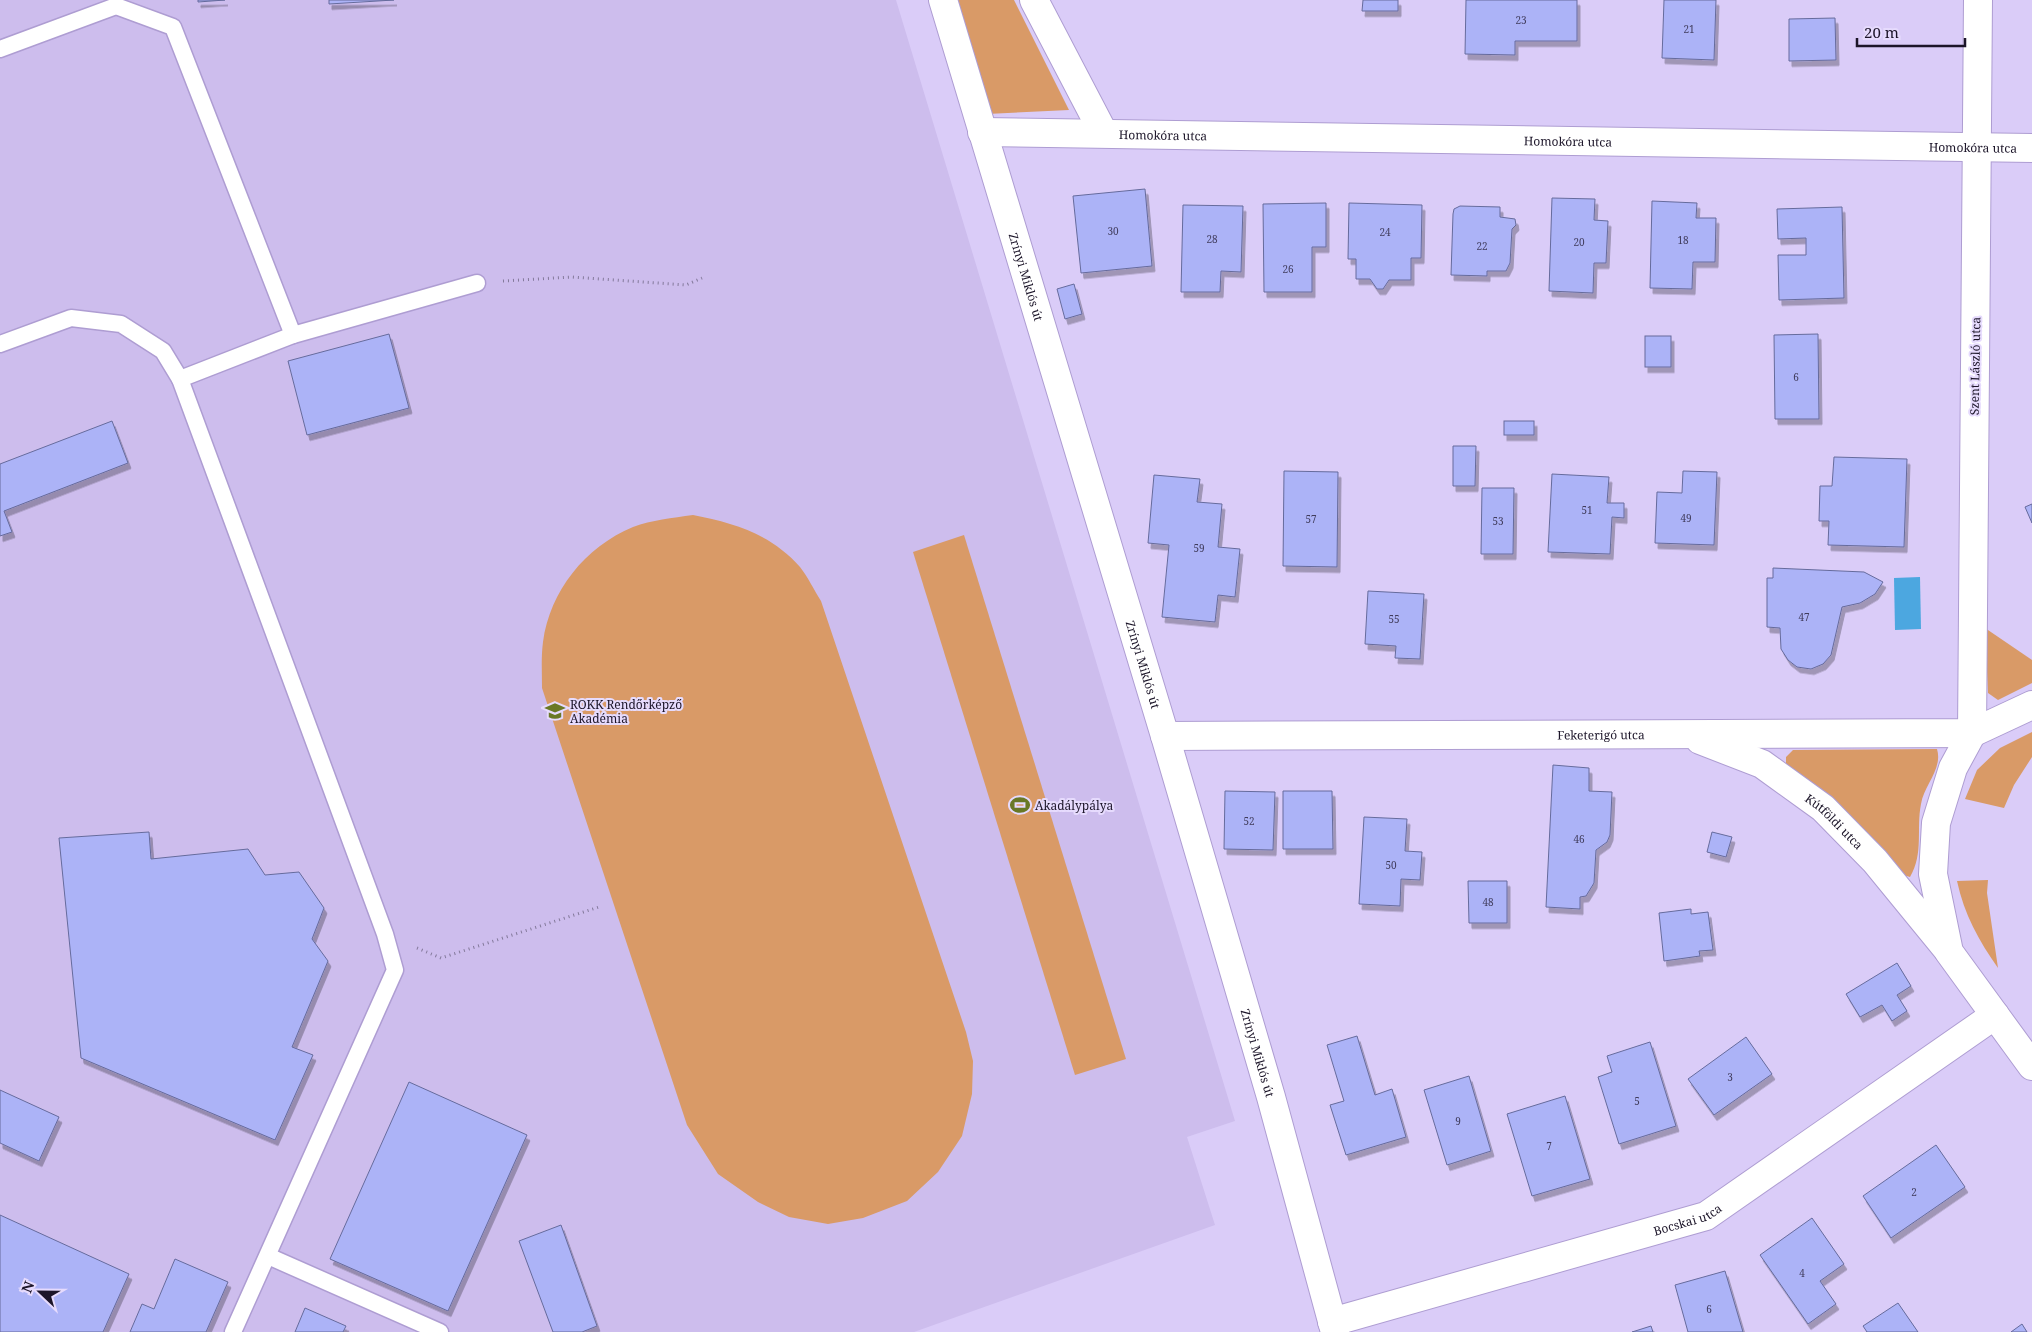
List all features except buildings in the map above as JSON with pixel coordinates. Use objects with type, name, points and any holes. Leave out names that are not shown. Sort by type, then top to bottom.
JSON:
[{"type":"street","name":"Zrínyi Miklós út","points":[[943,0],[1165,736],[1271,1097],[1334,1327]]},
{"type":"street","points":[[1034,0],[1104,132]]},
{"type":"street","name":"Szent László utca","points":[[1972,733],[1978,0]]},
{"type":"street","name":"Homokóra utca","points":[[982,132],[1104,132],[2032,148]]},
{"type":"street","name":"Feketerigó utca","points":[[1165,736],[1972,733],[2032,706]]},
{"type":"street","name":"Kútföldi utca","points":[[1949,952],[1933,874],[1936,823],[1953,768],[1972,733]]},
{"type":"street","name":"Kútföldi utca","points":[[1684,735],[1762,764],[1823,808],[1875,861],[1949,952],[2032,1066]]},
{"type":"street","name":"Bocskai utca","points":[[1334,1327],[1706,1216],[1995,1015]]},
{"type":"lane","points":[[0,49],[116,6],[173,27],[293,335]]},
{"type":"lane","points":[[180,379],[293,335],[477,283]]},
{"type":"lane","points":[[0,344],[71,318],[121,324],[163,351],[180,379],[385,934],[395,970],[233,1332]]},
{"type":"lane","points":[[268,1256],[440,1332]]},
{"type":"path","points":[[477,283],[572,277],[686,285],[702,278]]},
{"type":"path","points":[[385,934],[441,958],[599,907]]},
{"type":"shaded area","name":"ROKK Rendőrképző Akadémia","points":[[0,0],[896,0],[1235,1121],[1187,1137],[1215,1225],[914,1332],[0,1332]]},
{"type":"shaded area","points":[[954,0],[1014,0],[1069,110],[987,114]]},
{"type":"shaded area","points":[[693,515],[737,526],[777,546],[800,567],[821,601],[966,1032],[973,1061],[972,1094],[962,1136],[938,1172],[907,1201],[863,1218],[828,1224],[789,1217],[758,1202],[718,1174],[687,1125],[542,688],[542,648],[553,605],[562,588],[585,559],[600,546],[633,527],[655,521]]},
{"type":"shaded area","name":"Akadálypálya","points":[[964,535],[1126,1059],[1075,1075],[913,552]]},
{"type":"shaded area","points":[[1985,628],[2032,660],[2032,683],[1998,700],[1988,693]]},
{"type":"shaded area","points":[[2032,732],[2032,757],[2014,785],[2004,808],[1965,799],[1977,770],[2000,748]]},
{"type":"shaded area","points":[[1937,749],[1938,756],[1935,770],[1921,804],[1917,859],[1910,877],[1897,873],[1786,766],[1786,757],[1793,750]]},
{"type":"shaded area","points":[[1988,880],[1987,893],[1998,968],[1973,927],[1957,881]]},
{"type":"water","points":[[1920,577],[1921,629],[1895,630],[1894,578]]},
{"type":"place","name":"ROKK Rendőrképző Akadémia","points":[[555,711]]},
{"type":"place","name":"Akadálypálya","points":[[1020,805]]}]
